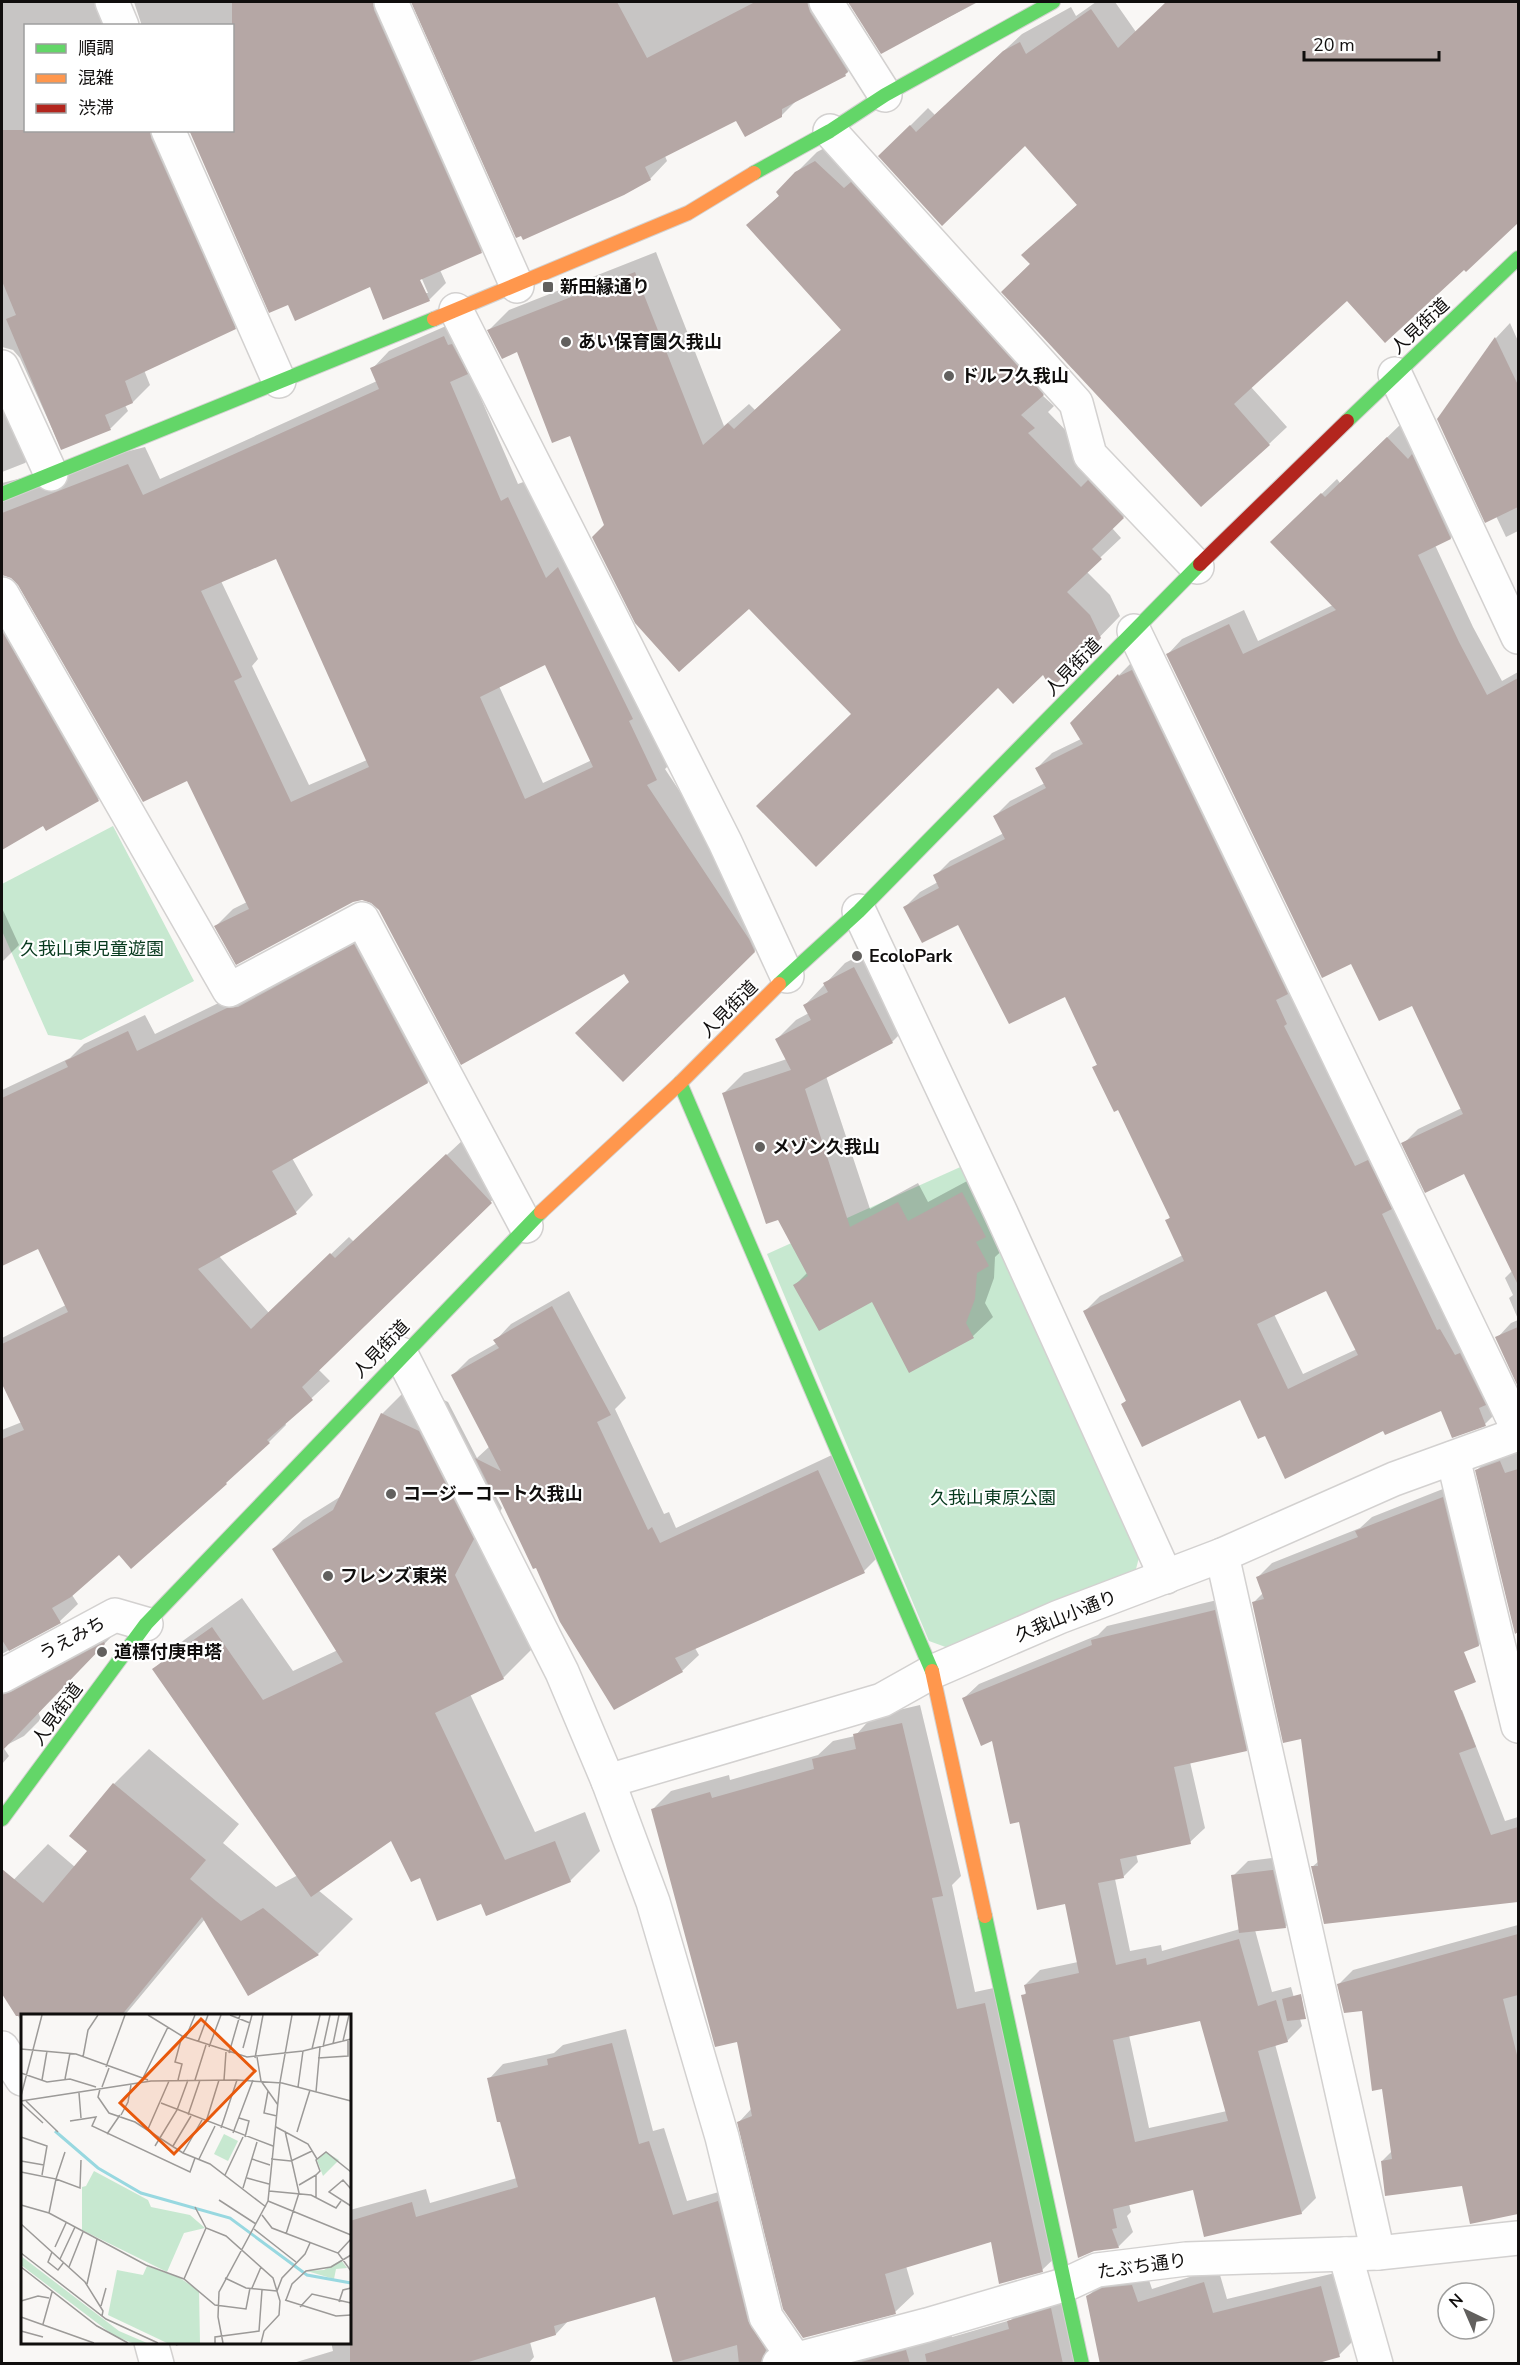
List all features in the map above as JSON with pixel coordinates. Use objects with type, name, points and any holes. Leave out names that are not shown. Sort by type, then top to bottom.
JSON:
[{"type":"street","points":[[112,2],[121,24]]},
{"type":"street","points":[[391,2],[517,286]]},
{"type":"street","points":[[826,2],[885,95]]},
{"type":"street","points":[[2,494],[517,286],[688,213],[730,186],[830,131],[885,95],[1053,2]]},
{"type":"street","points":[[830,131],[1076,403],[1090,455],[1197,567]]},
{"type":"street","points":[[169,132],[279,381]]},
{"type":"street","name":"人見街道","points":[[2,1819],[146,1624],[401,1354],[526,1226],[680,1083],[787,976],[859,911],[1197,567],[1518,258]]},
{"type":"street","points":[[456,310],[725,842],[787,976]]},
{"type":"street","points":[[2,368],[51,474]]},
{"type":"street","points":[[1395,374],[1518,637]]},
{"type":"street","points":[[2,594],[229,990],[362,919],[526,1226]]},
{"type":"street","points":[[1134,631],[1518,1430]]},
{"type":"street","points":[[859,911],[1006,1224],[1166,1577]]},
{"type":"street","points":[[680,1083],[932,1672],[1067,2284],[1082,2364]]},
{"type":"street","points":[[401,1354],[562,1672],[608,1781],[657,1913],[722,2137],[766,2317],[790,2362]]},
{"type":"street","name":"久我山小通り","points":[[608,1781],[882,1700],[932,1672],[1059,1617],[1222,1555],[1394,1479],[1518,1434]]},
{"type":"street","points":[[1454,1458],[1513,1682],[1518,1725]]},
{"type":"street","points":[[1222,1555],[1378,2253]]},
{"type":"street","name":"うえみち","points":[[2,1676],[116,1615],[146,1624]]},
{"type":"street","points":[[2,2048],[21,2077]]},
{"type":"street","name":"たぶち通り","points":[[790,2362],[1067,2284],[1097,2270],[1186,2259],[1378,2253],[1518,2238]]},
{"type":"street","points":[[1345,2254],[1376,2364]]},
{"type":"street","points":[[150,2344],[157,2364]]},
{"type":"green space","name":"久我山東児童遊園","points":[[113,826],[194,981],[81,1040],[48,1035],[2,931],[2,884]]},
{"type":"green space","name":"久我山東原公園","points":[[967,1164],[1141,1550],[1136,1569],[951,1649],[929,1641],[767,1254]]},
{"type":"building","points":[[232,2],[373,2],[374,10],[482,253],[420,280],[430,301],[383,320],[370,287],[295,321],[288,305],[269,313],[190,132],[234,132],[234,24],[232,24]]},
{"type":"building","points":[[411,2],[617,2],[647,58],[755,2],[807,2],[810,12],[848,72],[846,76],[782,109],[782,117],[745,137],[736,121],[645,167],[651,180],[624,195],[523,240],[521,236],[516,238]]},
{"type":"building","points":[[848,2],[977,2],[881,54]]},
{"type":"building","points":[[1166,2],[1518,2],[1518,223],[1385,343],[1347,301],[1234,404],[1270,445],[1201,507],[1001,292],[1030,264],[1021,255],[1077,205],[1025,146],[942,226],[878,156],[910,125],[916,132],[1003,51],[1020,42],[1026,54],[1091,9],[1118,48]]},
{"type":"building","points":[[2,130],[150,132],[236,329],[125,381],[133,403],[105,415],[111,430],[61,450],[6,319],[16,315],[2,281]]},
{"type":"building","points":[[815,161],[844,188],[851,182],[1044,395],[1021,415],[1035,428],[1028,433],[1081,487],[1088,480],[1124,518],[1092,549],[1102,559],[1067,592],[1090,615],[1101,638],[1051,689],[1043,675],[1013,704],[998,688],[816,867],[756,806],[851,714],[749,609],[679,672],[635,623],[592,537],[604,525],[570,436],[552,443],[517,352],[502,359],[487,330],[635,272],[703,445],[728,423],[734,429],[841,330],[746,225],[779,196],[776,192],[795,172]]},
{"type":"building","points":[[444,336],[448,345],[452,344],[468,374],[450,382],[501,501],[508,497],[546,578],[558,567],[633,719],[629,721],[657,780],[647,785],[749,939],[755,952],[623,1082],[575,1033],[629,982],[624,974],[461,1065],[379,910],[371,903],[362,900],[353,902],[236,965],[214,926],[249,909],[187,781],[143,802],[18,585],[11,578],[2,575],[2,513],[128,464],[143,495],[379,389],[370,368]],"holes":[[[276,559],[369,767],[291,802],[234,681],[242,677],[201,591]],[[545,665],[593,767],[525,799],[480,697]]]},
{"type":"building","points":[[1495,337],[1518,385],[1518,507],[1485,523],[1437,419]]},
{"type":"building","points":[[1387,437],[1408,459],[1412,454],[1451,539],[1418,555],[1487,695],[1518,678],[1518,1285],[1464,1174],[1425,1193],[1401,1143],[1463,1114],[1412,1006],[1379,1021],[1351,964],[1322,978],[1166,654],[1229,624],[1243,654],[1336,610],[1270,542],[1321,493],[1325,497]]},
{"type":"building","points":[[2,631],[99,801],[46,831],[43,826],[2,850]]},
{"type":"building","points":[[1132,670],[1288,994],[1276,1000],[1287,1024],[1284,1026],[1355,1166],[1368,1160],[1392,1209],[1382,1214],[1437,1330],[1440,1329],[1455,1355],[1460,1353],[1486,1405],[1479,1408],[1486,1426],[1452,1438],[1441,1411],[1385,1435],[1383,1431],[1285,1479],[1265,1436],[1258,1439],[1240,1400],[1142,1447],[1121,1404],[1126,1401],[1083,1311],[1184,1261],[1165,1220],[1170,1218],[1118,1110],[1114,1112],[1092,1067],[1097,1065],[1065,997],[1009,1024],[958,925],[922,943],[903,907],[939,888],[933,875],[1005,839],[993,816],[1046,788],[1035,768],[1083,744],[1070,723],[1118,674],[1119,676]],"holes":[[[1326,1291],[1358,1355],[1288,1389],[1257,1324]]]},
{"type":"building","points":[[354,944],[428,1083],[272,1171],[297,1214],[198,1269],[251,1329],[330,1253],[335,1258],[446,1154],[492,1203],[302,1387],[313,1400],[267,1440],[270,1443],[227,1484],[131,1569],[119,1555],[71,1597],[52,1608],[61,1623],[9,1651],[2,1640],[2,1439],[24,1430],[2,1384],[2,1344],[68,1312],[38,1249],[2,1266],[2,1098],[68,1067],[65,1061],[128,1031],[137,1051],[227,1008],[238,1007]]},
{"type":"building","points":[[854,967],[893,1043],[805,1089],[850,1227],[898,1202],[908,1221],[962,1192],[986,1237],[976,1242],[989,1266],[977,1273],[975,1299],[966,1323],[974,1338],[909,1373],[872,1302],[819,1331],[793,1285],[808,1276],[778,1220],[766,1224],[722,1093],[791,1070],[775,1039],[811,1020],[803,1005],[828,992],[823,983]]},
{"type":"building","points":[[552,1306],[611,1415],[597,1422],[648,1530],[652,1527],[660,1543],[818,1470],[865,1573],[675,1658],[683,1672],[614,1710],[560,1622],[536,1568],[533,1569],[497,1493],[495,1498],[475,1458],[501,1471],[451,1375],[499,1348],[493,1340]]},
{"type":"building","points":[[1518,1327],[1518,1387],[1495,1337]]},
{"type":"building","points":[[381,1413],[419,1431],[474,1539],[455,1575],[504,1679],[435,1713],[505,1860],[555,1841],[571,1882],[486,1916],[481,1904],[437,1921],[420,1878],[411,1882],[391,1841],[311,1897],[152,1669],[212,1627],[263,1700],[343,1662],[272,1549],[333,1510]]},
{"type":"building","points":[[1500,1461],[1505,1473],[1518,1469],[1518,1632],[1515,1634],[1475,1470]]},
{"type":"building","points":[[1443,1497],[1479,1646],[1464,1652],[1476,1682],[1454,1691],[1476,1747],[1459,1753],[1491,1835],[1518,1827],[1518,1902],[1324,1924],[1311,1866],[1318,1866],[1301,1739],[1283,1743],[1252,1602],[1264,1599],[1256,1577],[1358,1537],[1355,1531]]},
{"type":"building","points":[[1215,1610],[1247,1751],[1174,1767],[1191,1844],[1120,1859],[1124,1878],[1098,1883],[1116,1965],[1146,1958],[1147,1965],[1239,1939],[1258,2006],[1276,2000],[1288,2042],[1258,2051],[1302,2214],[1204,2237],[1193,2190],[1113,2209],[1117,2228],[1112,2229],[1119,2248],[1094,2251],[1078,2258],[1021,1995],[1026,1994],[1024,1985],[1079,1973],[1065,1904],[1037,1910],[1019,1822],[1010,1824],[992,1741],[981,1746],[962,1698],[1092,1645],[1091,1640]],"holes":[[[1200,2021],[1228,2121],[1135,2142],[1113,2040]]]},
{"type":"building","points":[[104,1642],[105,1644],[2,1751],[2,1695]]},
{"type":"building","points":[[902,1723],[943,1896],[932,1898],[957,2009],[985,2003],[1043,2272],[999,2284],[991,2242],[885,2274],[896,2314],[803,2338],[783,2309],[737,2122],[752,2116],[737,2042],[715,2047],[651,1809],[710,1792],[712,1798],[814,1769],[812,1759],[856,1749],[853,1734]]},
{"type":"building","points":[[113,1783],[206,1860],[190,1879],[216,1901],[241,1921],[263,1908],[319,1955],[248,1996],[202,1917],[123,2014],[21,2014],[21,2016],[16,2016],[2,1994],[2,1869],[43,1903],[87,1851],[69,1836]]},
{"type":"building","points":[[1273,1870],[1286,1928],[1239,1933],[1231,1875]]},
{"type":"building","points":[[1518,1934],[1518,1995],[1503,1999],[1518,2059],[1518,2214],[1470,2224],[1462,2186],[1385,2196],[1381,2161],[1392,2159],[1382,2089],[1372,2091],[1362,2011],[1344,2013],[1337,1984]]},
{"type":"building","points":[[1301,1994],[1306,2019],[1287,2021],[1282,1999]]},
{"type":"building","points":[[612,2043],[639,2144],[649,2141],[673,2215],[718,2201],[748,2321],[766,2350],[761,2364],[739,2364],[737,2345],[673,2363],[655,2297],[554,2326],[556,2335],[462,2364],[350,2364],[351,2221],[412,2202],[416,2217],[518,2187],[500,2122],[497,2122],[487,2078],[548,2065],[547,2059]]},
{"type":"building","points":[[1204,2282],[1213,2313],[1321,2286],[1340,2357],[1315,2364],[1100,2364],[1086,2296],[1102,2288],[1132,2285],[1138,2302]]},
{"type":"building","points":[[1051,2308],[1063,2364],[927,2364],[925,2354],[1009,2329],[1007,2321]]},
{"type":"building","points":[[906,2350],[910,2364],[854,2364]]},
{"type":"traffic: fast","points":[[754,173],[830,131],[885,95],[1053,2]]},
{"type":"traffic: fast","points":[[1347,421],[1518,258]]},
{"type":"traffic: fast","points":[[2,494],[434,319]]},
{"type":"traffic: fast","points":[[779,984],[859,911],[1200,564]]},
{"type":"traffic: fast","points":[[680,1083],[932,1671]]},
{"type":"traffic: fast","points":[[2,1819],[146,1624],[541,1212]]},
{"type":"traffic: fast","points":[[985,1916],[1082,2364]]},
{"type":"traffic: slow","points":[[434,319],[688,213],[754,173]]},
{"type":"traffic: slow","points":[[541,1212],[680,1083],[779,984]]},
{"type":"traffic: slow","points":[[932,1671],[985,1916]]},
{"type":"traffic: jam","points":[[1200,564],[1347,421]]},
{"type":"place","name":"新田縁通り","points":[[548,287]]},
{"type":"place","name":"あい保育園久我山","points":[[566,342]]},
{"type":"place","name":"ドルフ久我山","points":[[949,376]]},
{"type":"place","name":"EcoloPark","points":[[857,956]]},
{"type":"place","name":"メゾン久我山","points":[[760,1147]]},
{"type":"place","name":"コージーコート久我山","points":[[391,1494]]},
{"type":"place","name":"フレンズ東栄","points":[[328,1576]]},
{"type":"place","name":"道標付庚申塔","points":[[102,1652]]}]
